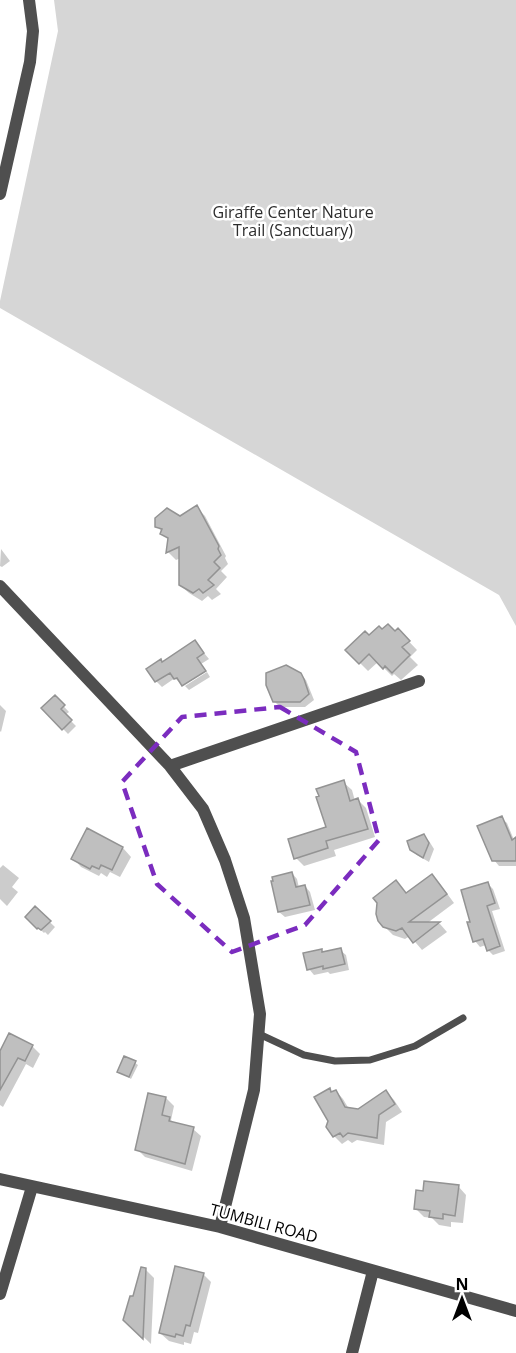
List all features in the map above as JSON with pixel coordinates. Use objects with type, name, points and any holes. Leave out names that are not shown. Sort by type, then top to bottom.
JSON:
[{"type":"street","points":[[0,194],[30,62],[33,31],[29,0]]},
{"type":"street","points":[[0,586],[170,766],[203,809],[225,860],[244,918],[260,1014],[254,1090],[220,1227]]},
{"type":"street","points":[[170,766],[418,681]]},
{"type":"street","name":"TUMBILI ROAD","points":[[0,1179],[220,1227],[516,1311]]},
{"type":"street","points":[[0,1294],[32,1187]]},
{"type":"street","points":[[352,1353],[373,1271]]},
{"type":"lane","points":[[258,1034],[304,1055],[336,1061],[370,1060],[415,1047],[463,1018]]},
{"type":"highlighted area","points":[[280,707],[356,752],[379,840],[305,925],[232,952],[157,884],[122,782],[182,717]]},
{"type":"green space","name":"Giraffe Center Nature Trail (Sanctuary)","points":[[54,0],[516,0],[516,626],[499,595],[0,308],[58,31]]},
{"type":"building","points":[[197,505],[219,546],[221,555],[214,562],[220,568],[208,580],[214,585],[203,593],[199,589],[193,593],[179,585],[179,547],[166,553],[168,538],[160,534],[162,529],[155,527],[155,518],[167,508],[180,516]]},
{"type":"building","points":[[388,624],[395,631],[398,628],[410,641],[402,647],[410,655],[392,673],[385,666],[383,669],[369,654],[359,664],[345,650],[365,631],[369,635],[379,626],[382,629]]},
{"type":"building","points":[[195,640],[204,653],[197,658],[206,671],[182,686],[170,673],[155,682],[146,669],[161,659],[162,662]]},
{"type":"building","points":[[286,665],[301,673],[304,679],[309,694],[300,702],[273,702],[266,685],[266,673]]},
{"type":"building","points":[[55,695],[65,705],[61,709],[72,720],[62,730],[41,708]]},
{"type":"building","points":[[344,780],[350,801],[358,798],[368,829],[326,841],[328,848],[294,859],[288,839],[326,827],[316,797],[319,796],[316,789]]},
{"type":"building","points":[[502,816],[512,840],[516,837],[516,861],[492,861],[477,826]]},
{"type":"building","points":[[87,828],[123,847],[112,870],[101,865],[99,869],[92,866],[90,869],[71,859]]},
{"type":"building","points":[[424,834],[429,843],[423,858],[410,850],[407,841]]},
{"type":"building","points":[[292,872],[296,887],[305,885],[310,905],[278,912],[272,877]]},
{"type":"building","points":[[432,874],[447,894],[409,922],[440,922],[413,943],[402,928],[396,931],[383,927],[378,921],[377,903],[373,898],[396,880],[406,893]]},
{"type":"building","points":[[488,882],[495,903],[487,906],[500,946],[487,951],[483,939],[473,942],[461,890]]},
{"type":"building","points":[[35,906],[51,921],[41,930],[25,917]]},
{"type":"building","points":[[341,948],[345,964],[307,970],[303,953]]},
{"type":"building","points":[[9,1033],[33,1045],[25,1061],[18,1058],[0,1090],[0,1051]]},
{"type":"building","points":[[124,1056],[136,1061],[129,1077],[117,1072]]},
{"type":"building","points":[[330,1088],[331,1092],[336,1090],[345,1107],[358,1109],[386,1090],[395,1104],[379,1115],[377,1138],[348,1133],[343,1137],[340,1133],[333,1137],[326,1127],[328,1121],[314,1097]]},
{"type":"building","points":[[148,1093],[166,1097],[162,1115],[170,1117],[169,1121],[194,1127],[185,1164],[135,1150]]},
{"type":"building","points":[[424,1181],[459,1185],[455,1216],[443,1214],[443,1219],[429,1217],[430,1211],[414,1209],[416,1190],[423,1191]]},
{"type":"building","points":[[175,1266],[204,1273],[190,1326],[186,1325],[183,1336],[176,1334],[175,1337],[159,1333]]},
{"type":"building","points":[[141,1267],[146,1268],[143,1339],[123,1320]]}]
